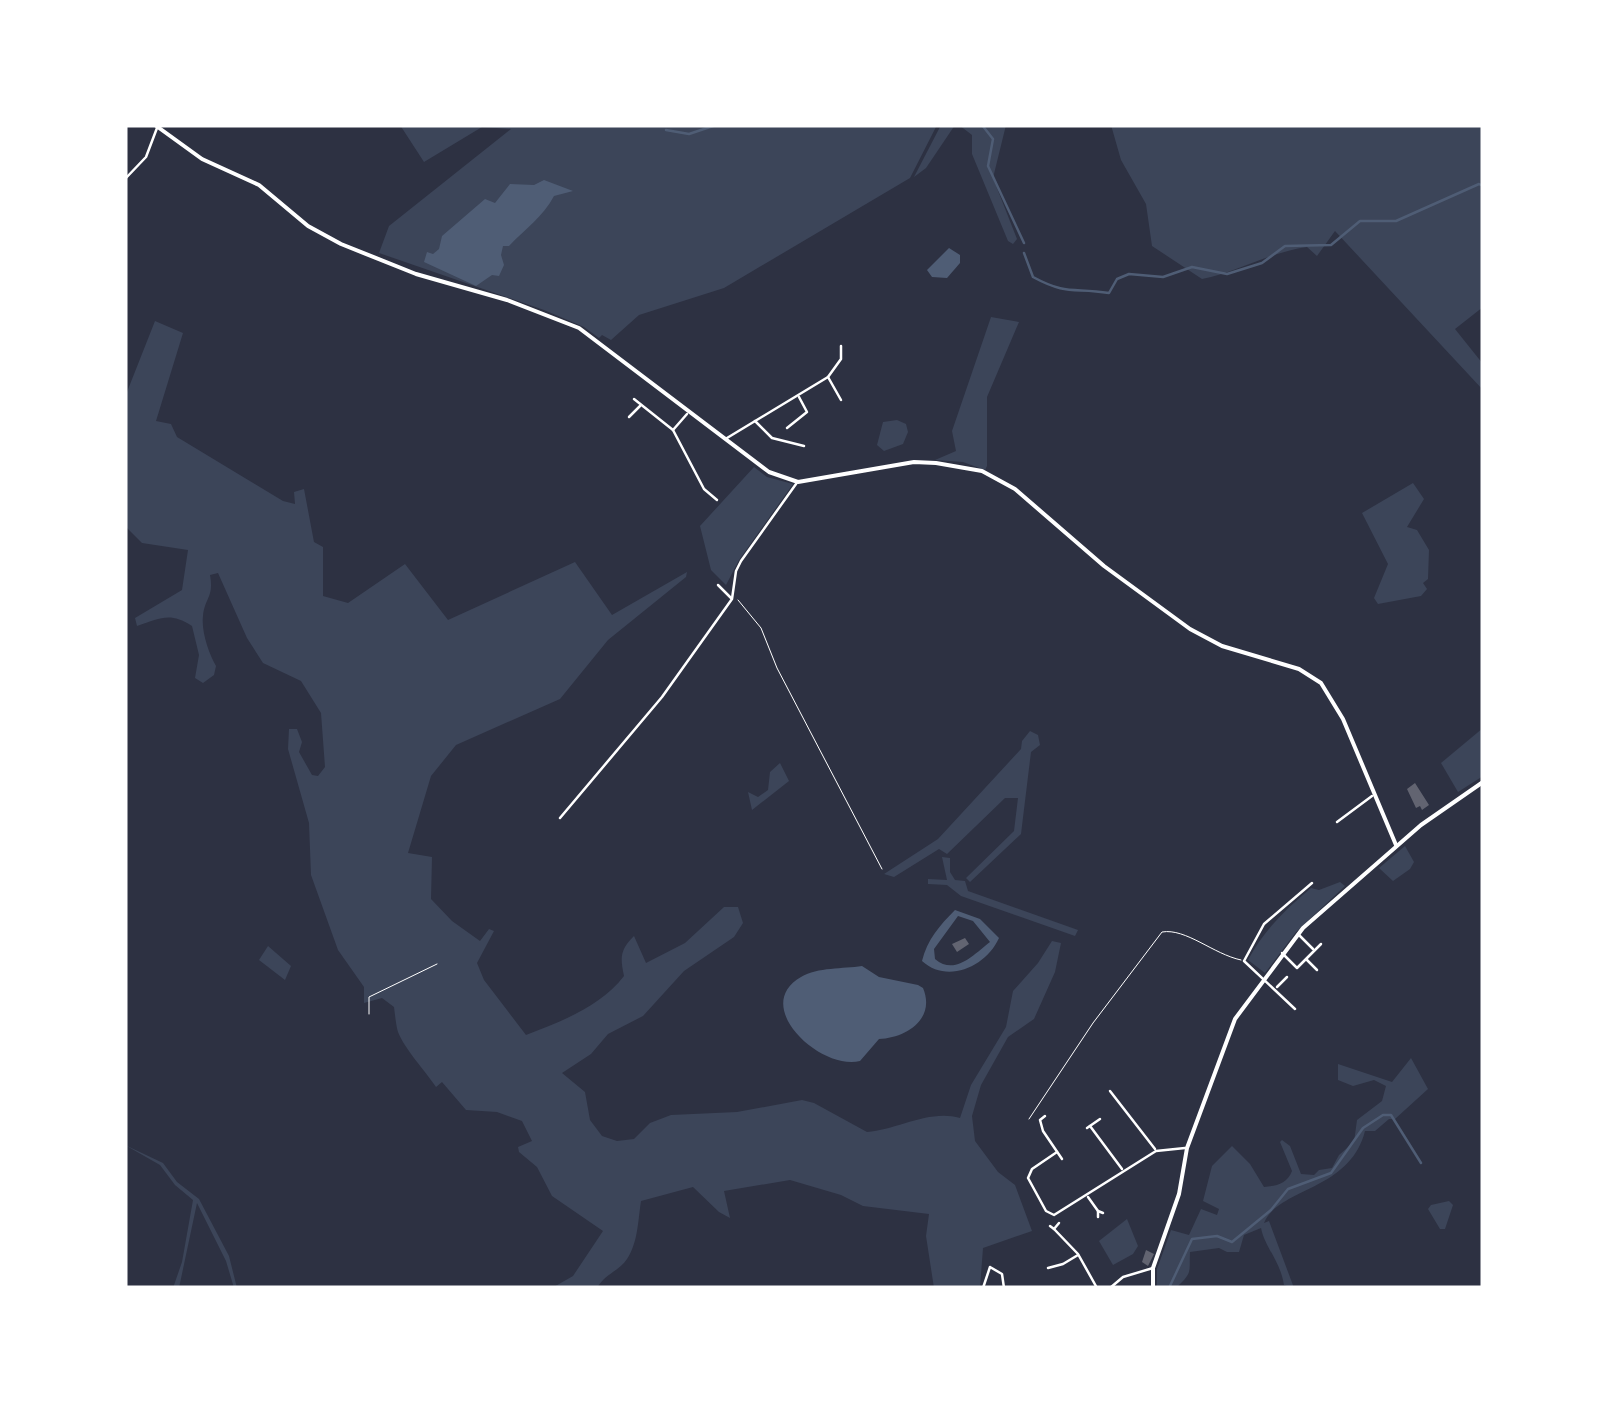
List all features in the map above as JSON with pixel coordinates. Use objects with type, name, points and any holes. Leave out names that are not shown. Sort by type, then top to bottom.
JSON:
[{"type":"street","points":[[126,179],[146,158],[156,126],[202,159],[259,185],[308,226],[341,244],[416,274],[507,300],[579,328],[769,472],[798,482],[914,462],[969,467],[996,478],[1029,499],[1104,566],[1190,629],[1222,646],[1299,669],[1321,684],[1343,719],[1396,845]]},
{"type":"street","points":[[725,439],[828,377],[841,359],[841,346]]},
{"type":"street","points":[[828,377],[841,400]]},
{"type":"street","points":[[787,428],[807,412],[798,396]]},
{"type":"street","points":[[634,399],[673,430],[704,488],[718,500]]},
{"type":"street","points":[[630,418],[641,405]]},
{"type":"street","points":[[673,430],[688,413]]},
{"type":"street","points":[[754,420],[772,438],[804,446]]},
{"type":"street","points":[[560,818],[652,709],[732,597],[741,561],[798,482]]},
{"type":"street","points":[[706,500],[711,495]]},
{"type":"street","points":[[718,585],[732,597]]},
{"type":"street","points":[[1153,1288],[1153,1268],[1179,1194],[1187,1148],[1235,1020],[1298,934],[1396,845],[1483,782]]},
{"type":"street","points":[[1337,822],[1374,795]]},
{"type":"street","points":[[1295,1009],[1244,961],[1264,924],[1312,883]]},
{"type":"street","points":[[1298,934],[1314,950]]},
{"type":"street","points":[[1282,953],[1298,968],[1322,944]]},
{"type":"street","points":[[1306,959],[1316,970]]},
{"type":"street","points":[[1276,988],[1287,977]]},
{"type":"street","points":[[1110,1091],[1156,1151]]},
{"type":"street","points":[[1044,1116],[1038,1118],[1043,1132],[1062,1159]]},
{"type":"street","points":[[1100,1119],[1088,1127],[1123,1172]]},
{"type":"street","points":[[1057,1152],[1030,1171],[1028,1178],[1052,1215],[1156,1151],[1187,1148]]},
{"type":"street","points":[[1088,1196],[1100,1212],[1098,1217]]},
{"type":"street","points":[[1059,1223],[1052,1228],[1078,1254],[1097,1288]]},
{"type":"street","points":[[1048,1268],[1067,1263],[1078,1254]]},
{"type":"street","points":[[983,1288],[990,1267],[1002,1274],[1004,1288]]},
{"type":"street","points":[[1110,1288],[1123,1278],[1153,1268]]},
{"type":"lane","points":[[1029,1119],[1093,1023],[1162,932],[1181,932],[1219,955],[1244,961]]},
{"type":"path","points":[[732,597],[761,628],[777,668],[882,869]]},
{"type":"path","points":[[369,1014],[369,996],[437,964]]},
{"type":"shaded area","points":[[400,125],[937,125],[910,178],[724,288],[639,315],[611,340],[602,335],[599,338],[544,310],[379,253],[389,226],[511,129],[482,127],[424,162]]},
{"type":"shaded area","points":[[941,125],[955,125],[926,168],[914,177]]},
{"type":"shaded area","points":[[959,125],[1006,125],[993,178],[1017,239],[1013,244],[1008,241],[972,154],[972,135]]},
{"type":"shaded area","points":[[1111,125],[1483,125],[1483,307],[1455,329],[1483,364],[1483,390],[1335,231],[1317,256],[1307,247],[1202,279],[1152,246],[1146,204],[1121,160]]},
{"type":"shaded area","points":[[544,180],[573,191],[554,196],[509,246],[503,246],[504,265],[499,276],[492,275],[476,286],[424,262],[427,252],[433,254],[439,249],[442,236],[485,199],[495,203],[510,184],[534,185]]},
{"type":"shaded area","points":[[949,248],[960,255],[960,263],[947,278],[932,277],[927,270]]},
{"type":"shaded area","points":[[991,317],[1019,322],[987,397],[987,466],[985,470],[963,462],[935,460],[956,451],[952,431]]},
{"type":"shaded area","points":[[155,321],[183,333],[156,421],[171,424],[177,437],[283,501],[295,504],[294,492],[304,489],[314,542],[323,547],[323,596],[348,603],[405,564],[448,620],[575,562],[612,615],[687,572],[686,577],[608,640],[560,699],[456,745],[431,776],[408,853],[432,857],[431,899],[452,921],[480,941],[489,929],[494,931],[477,963],[484,980],[526,1035],[580,1012],[614,987],[624,976],[622,954],[634,936],[646,963],[685,943],[724,907],[738,907],[743,923],[734,937],[684,971],[643,1016],[608,1034],[591,1054],[562,1073],[585,1092],[590,1120],[602,1136],[617,1141],[634,1139],[650,1123],[671,1115],[737,1112],[802,1100],[867,1132],[937,1116],[960,1118],[971,1085],[1006,1027],[1013,991],[1052,941],[1061,943],[1055,972],[1034,1019],[1008,1037],[981,1085],[972,1116],[975,1141],[998,1172],[1015,1185],[1032,1231],[983,1248],[980,1288],[934,1288],[926,1236],[929,1214],[863,1206],[790,1180],[724,1191],[730,1218],[693,1187],[641,1201],[635,1239],[624,1263],[597,1288],[552,1288],[573,1276],[603,1231],[552,1196],[537,1167],[519,1152],[518,1147],[532,1141],[522,1121],[497,1112],[466,1110],[442,1082],[436,1087],[410,1052],[398,1032],[394,1007],[382,998],[364,1003],[364,987],[338,950],[311,875],[309,823],[288,749],[289,729],[297,729],[302,742],[299,752],[312,775],[318,776],[325,767],[321,713],[301,681],[263,663],[247,638],[218,573],[210,575],[203,622],[216,666],[214,675],[203,683],[195,678],[199,655],[192,626],[171,618],[137,626],[135,618],[182,590],[188,550],[142,543],[125,526],[125,397]]},
{"type":"shaded area","points":[[897,420],[906,424],[908,432],[903,444],[884,451],[877,445],[883,422]]},
{"type":"shaded area","points":[[754,467],[767,477],[793,484],[726,585],[711,570],[700,526]]},
{"type":"shaded area","points":[[1413,483],[1424,499],[1407,527],[1417,530],[1429,550],[1428,579],[1423,583],[1427,589],[1421,596],[1378,604],[1374,598],[1388,564],[1362,513]]},
{"type":"shaded area","points":[[1483,728],[1483,776],[1458,792],[1441,763]]},
{"type":"shaded area","points":[[1030,731],[1038,735],[1040,745],[1031,752],[1021,834],[970,882],[966,878],[1014,831],[1018,798],[1005,798],[947,854],[939,849],[894,877],[884,874],[938,839],[1021,749]]},
{"type":"shaded area","points":[[780,763],[789,781],[752,810],[748,792],[758,797],[768,790],[770,772]]},
{"type":"shaded area","points":[[1405,846],[1414,862],[1393,881],[1379,868]]},
{"type":"shaded area","points":[[942,857],[950,858],[950,872],[955,880],[965,881],[968,891],[1078,930],[1075,936],[961,896],[947,885],[928,884],[928,879],[947,880]]},
{"type":"shaded area","points":[[1340,882],[1345,886],[1296,932],[1265,973],[1248,960],[1292,904],[1311,888],[1319,890]]},
{"type":"shaded area","points":[[955,910],[980,919],[999,938],[985,957],[965,969],[932,968],[922,961],[924,953],[939,927]],"holes":[[[958,916],[973,921],[990,942],[957,965],[935,959],[934,949]]]},
{"type":"shaded area","points":[[268,946],[291,966],[285,980],[259,960]]},
{"type":"shaded area","points":[[862,966],[879,977],[923,988],[925,1009],[908,1031],[879,1039],[860,1061],[844,1061],[827,1056],[797,1034],[783,1004],[787,989],[801,977]]},
{"type":"shaded area","points":[[1411,1058],[1428,1089],[1395,1119],[1389,1119],[1375,1131],[1365,1131],[1345,1166],[1284,1202],[1264,1223],[1269,1221],[1294,1288],[1284,1285],[1261,1228],[1244,1235],[1239,1252],[1219,1248],[1190,1252],[1189,1272],[1181,1283],[1176,1288],[1157,1288],[1157,1269],[1171,1230],[1189,1235],[1201,1209],[1217,1215],[1219,1209],[1203,1201],[1212,1166],[1232,1146],[1250,1164],[1264,1187],[1284,1182],[1292,1171],[1282,1140],[1290,1146],[1301,1174],[1314,1175],[1332,1168],[1339,1155],[1354,1142],[1357,1120],[1382,1101],[1386,1086],[1374,1080],[1353,1086],[1338,1080],[1338,1064],[1392,1082]]},
{"type":"shaded area","points":[[125,1145],[163,1163],[177,1182],[199,1199],[229,1256],[237,1288],[197,1203],[179,1288],[173,1288],[182,1262],[193,1200],[160,1165]]},
{"type":"shaded area","points":[[1449,1201],[1453,1205],[1445,1229],[1440,1229],[1428,1209]]},
{"type":"shaded area","points":[[1127,1219],[1138,1246],[1133,1254],[1113,1265],[1099,1241]]},
{"type":"building","points":[[1415,783],[1429,805],[1422,810],[1420,806],[1416,808],[1407,789]]},
{"type":"building","points":[[965,938],[969,944],[957,952],[952,944]]},
{"type":"building","points":[[1146,1250],[1154,1254],[1148,1266],[1142,1262]]},
{"type":"waterway","points":[[666,130],[689,134],[716,125]]},
{"type":"waterway","points":[[982,125],[993,139],[988,166],[1024,243]]},
{"type":"waterway","points":[[1024,253],[1033,277],[1045,283],[1063,289],[1109,293],[1117,279],[1129,274],[1163,277],[1192,267],[1227,274],[1262,263],[1285,246],[1331,245],[1360,221],[1396,221],[1479,184],[1483,186]]},
{"type":"waterway","points":[[1169,1288],[1192,1239],[1217,1236],[1232,1242],[1271,1210],[1288,1189],[1331,1173],[1363,1128],[1383,1115],[1391,1115],[1421,1163]]}]
